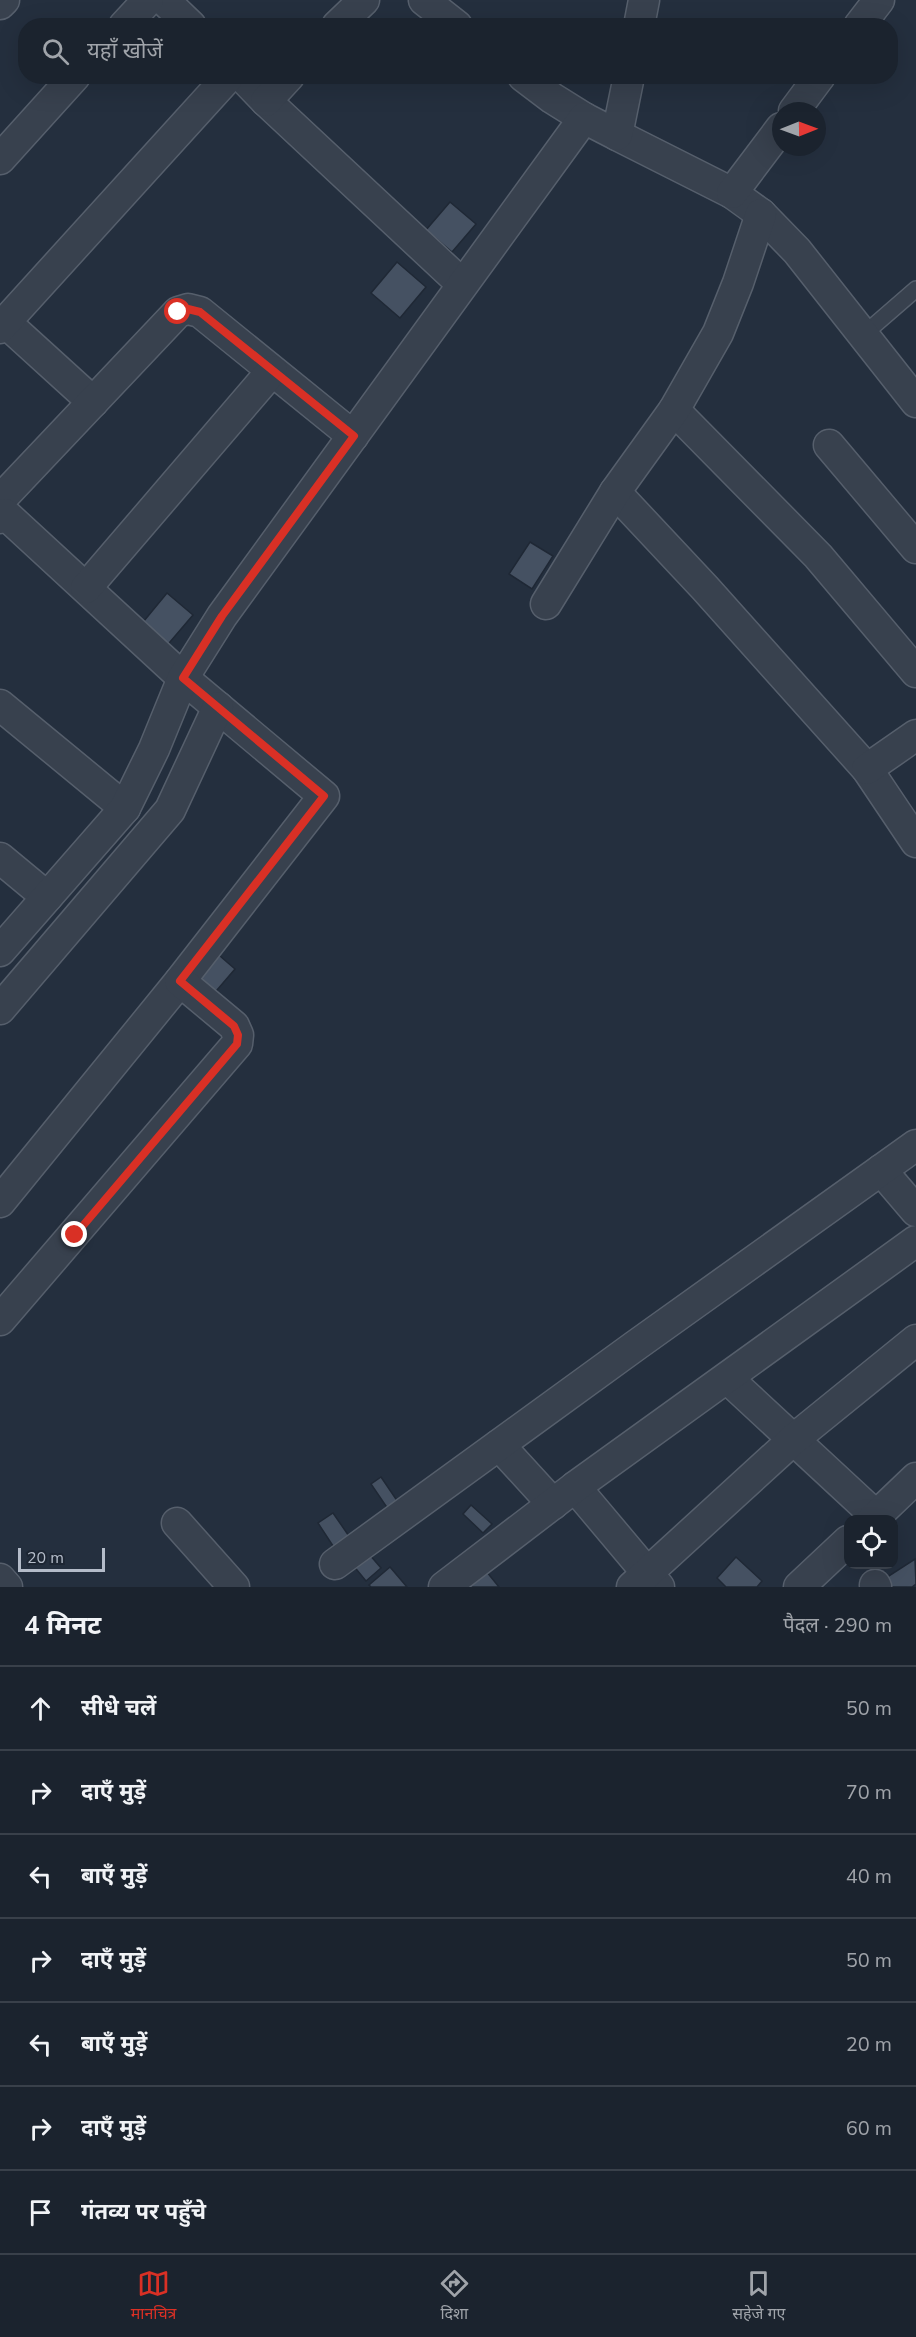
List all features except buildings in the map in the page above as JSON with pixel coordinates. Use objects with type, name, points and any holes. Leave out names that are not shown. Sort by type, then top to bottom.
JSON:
[{"type":"street","points":[[0,4],[4,0]]},
{"type":"street","points":[[131,18],[148,0]]},
{"type":"street","points":[[164,0],[183,18]]},
{"type":"street","points":[[345,18],[364,0]]},
{"type":"street","points":[[424,0],[447,18]]},
{"type":"street","points":[[641,18],[644,0]]},
{"type":"street","points":[[865,18],[879,0]]},
{"type":"street","points":[[0,159],[68,84]]},
{"type":"street","points":[[93,402],[3,325],[222,84]]},
{"type":"street","points":[[250,84],[462,284]]},
{"type":"street","points":[[266,101],[282,84]]},
{"type":"street","points":[[534,84],[600,127],[732,193],[761,214],[797,251],[916,402]]},
{"type":"street","points":[[0,951],[125,808],[154,749],[183,678],[222,616],[435,326],[462,284],[600,127],[624,84]]},
{"type":"street","points":[[801,102],[814,84]]},
{"type":"street","points":[[732,193],[772,140]]},
{"type":"street","points":[[546,604],[615,492],[674,410],[718,333],[738,283],[761,214]]},
{"type":"street","points":[[0,1202],[180,981],[324,796],[183,678],[1,510],[93,402],[178,312],[188,309],[200,312],[354,436]]},
{"type":"street","points":[[86,588],[272,371]]},
{"type":"street","points":[[674,410],[818,556],[916,672]]},
{"type":"street","points":[[829,445],[916,548]]},
{"type":"street","points":[[615,492],[705,588],[867,769],[916,842]]},
{"type":"street","points":[[0,705],[125,808]]},
{"type":"street","points":[[0,1009],[170,810],[218,707]]},
{"type":"street","points":[[867,769],[916,735]]},
{"type":"street","points":[[0,858],[47,897]]},
{"type":"street","points":[[0,1320],[237,1044],[238,1035],[234,1026],[180,981]]},
{"type":"street","points":[[335,1564],[916,1145]]},
{"type":"street","points":[[881,1170],[916,1211]]},
{"type":"street","points":[[444,1587],[564,1496],[916,1241]]},
{"type":"street","points":[[499,1445],[564,1496],[646,1582],[794,1439],[916,1340]]},
{"type":"street","points":[[728,1378],[871,1515]]},
{"type":"street","points":[[877,1515],[916,1478]]},
{"type":"street","points":[[177,1523],[234,1587]]},
{"type":"street","points":[[799,1587],[844,1546]]},
{"type":"street","points":[[0,1579],[7,1587]]},
{"type":"lane","points":[[863,335],[916,289]]},
{"type":"route","points":[[75,1235],[237,1044],[238,1035],[234,1026],[180,981],[324,796],[183,678],[222,616],[354,436],[200,312],[188,309],[178,312]]}]
